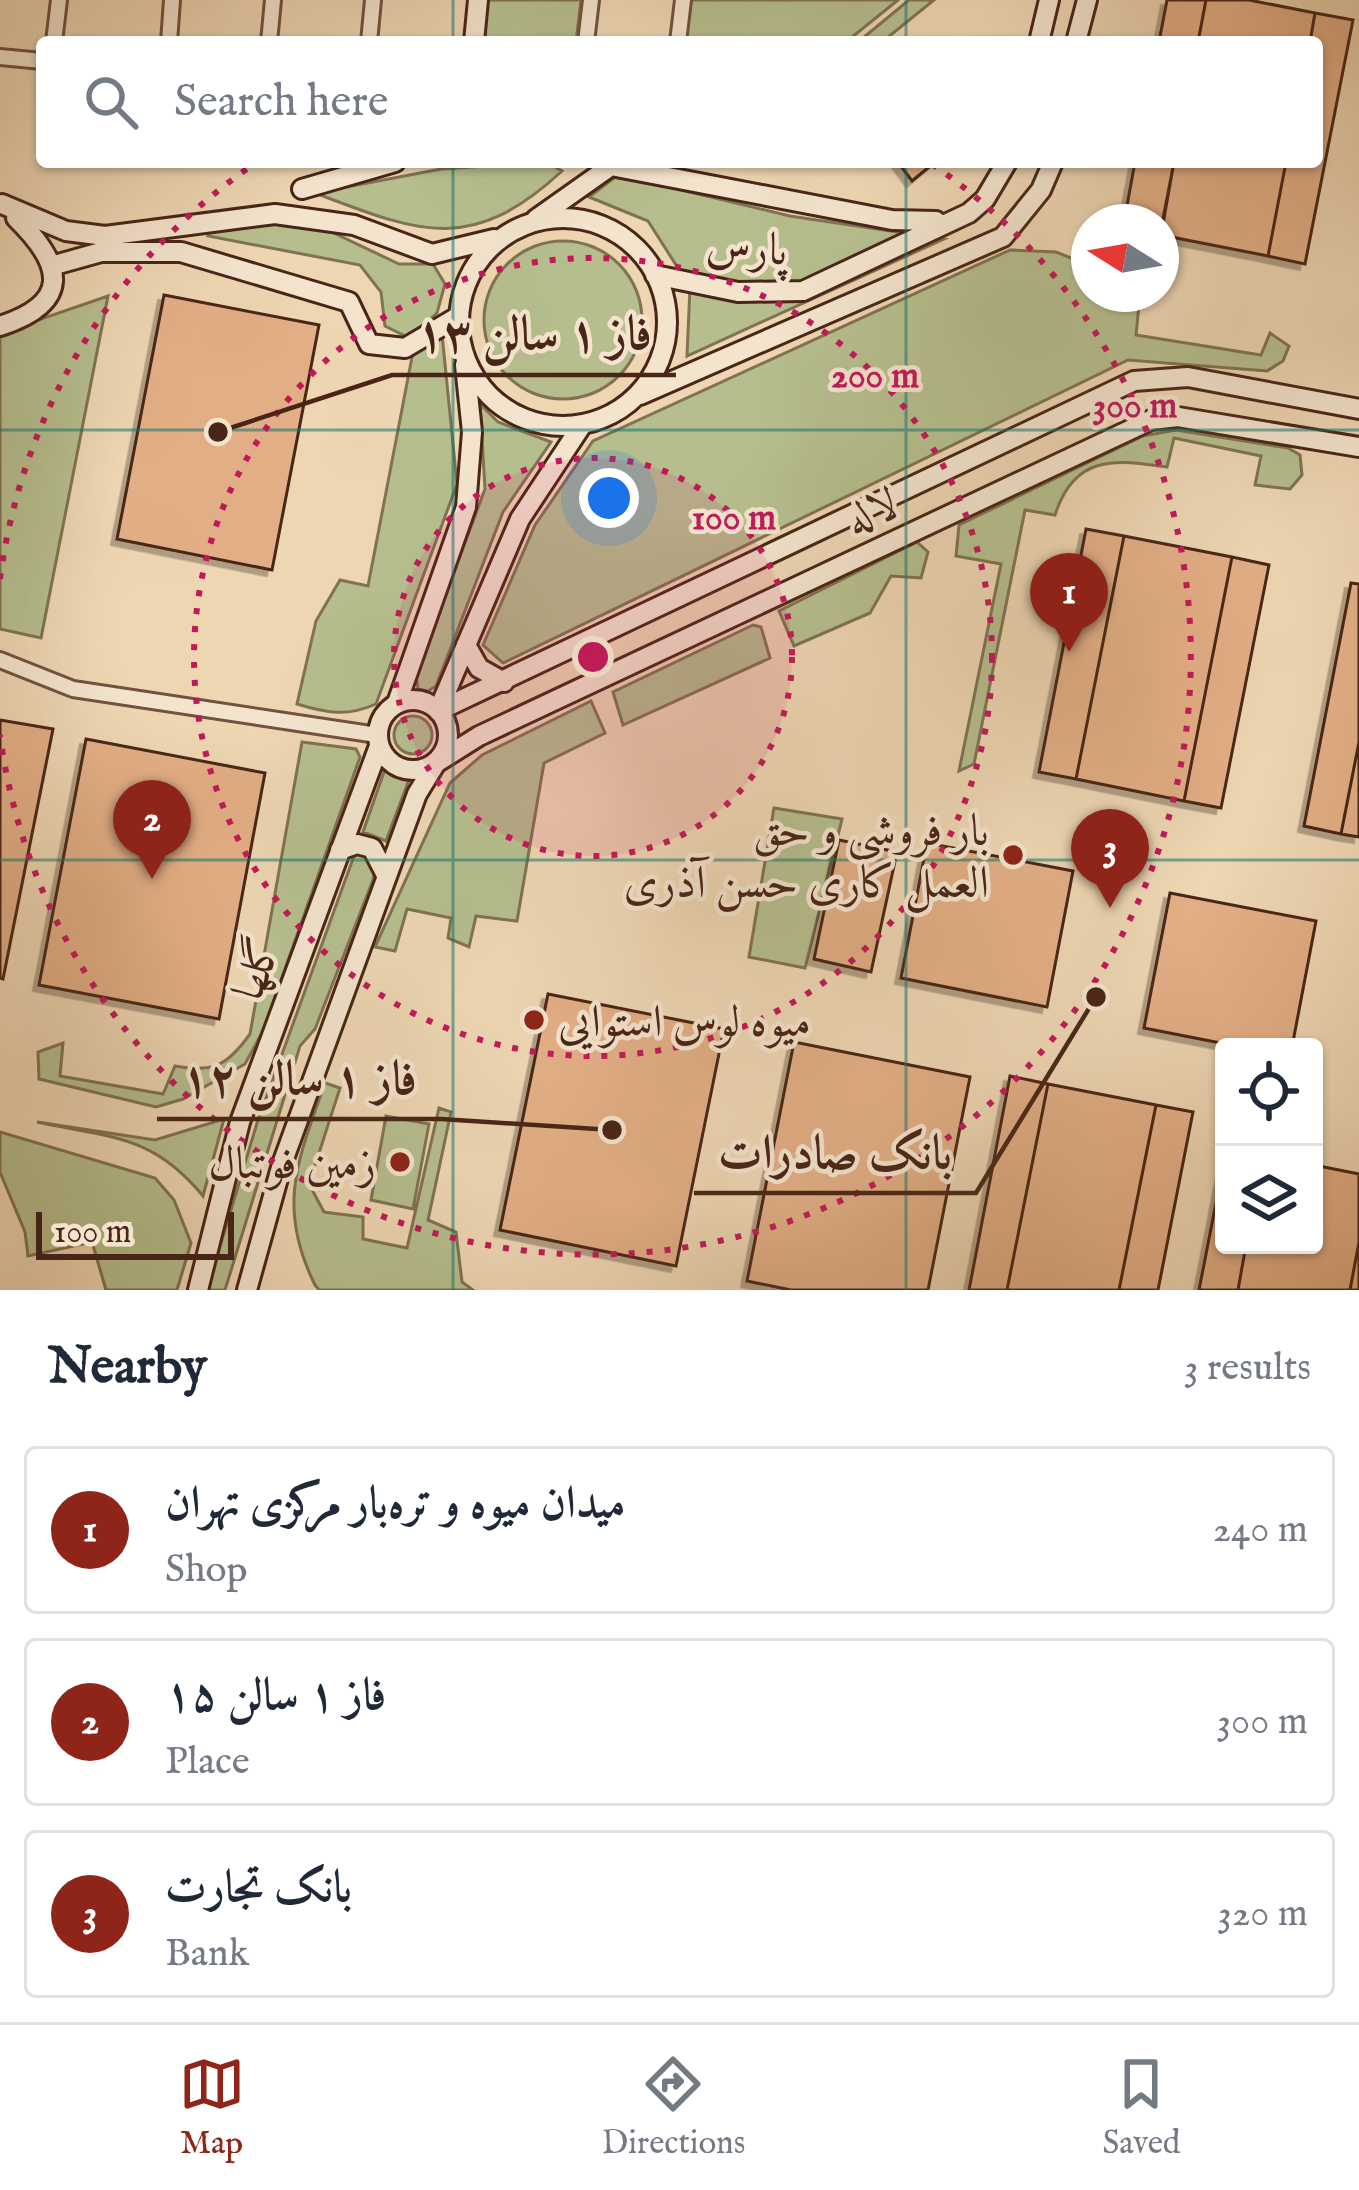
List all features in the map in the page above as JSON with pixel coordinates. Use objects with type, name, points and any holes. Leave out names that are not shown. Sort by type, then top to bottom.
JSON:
[{"type":"street","points":[[55,36],[59,0]]},
{"type":"street","points":[[169,36],[172,0]]},
{"type":"street","points":[[270,36],[273,0]]},
{"type":"street","points":[[370,36],[373,0]]},
{"type":"street","points":[[475,36],[478,0]]},
{"type":"street","points":[[587,36],[591,0]]},
{"type":"street","points":[[679,36],[683,0]]},
{"type":"street","points":[[1041,36],[1049,0]]},
{"type":"street","points":[[1078,36],[1087,0]]},
{"type":"street","points":[[0,57],[36,60]]},
{"type":"street","points":[[302,189],[374,168]]},
{"type":"street","name":"پارس","points":[[531,222],[598,168]]},
{"type":"street","name":"پارس","points":[[624,168],[892,220],[936,221]]},
{"type":"street","name":"پارس","points":[[656,275],[738,292],[803,291],[969,213],[985,200],[1003,168]]},
{"type":"street","points":[[464,355],[489,397],[509,412],[557,427],[582,425],[1003,237],[1041,190],[1050,168]]},
{"type":"street","points":[[1,203],[30,219],[105,236],[275,214],[354,225],[432,254],[504,235],[531,222],[559,218],[613,230],[635,246],[656,275],[667,322],[664,349],[636,397]]},
{"type":"street","points":[[0,326],[35,314],[50,301],[51,266],[42,243],[1,203]]},
{"type":"street","points":[[174,225],[181,252]]},
{"type":"street","points":[[378,740],[383,716],[397,704],[466,507],[472,433],[459,316],[471,273],[504,235]]},
{"type":"street","points":[[51,266],[100,253],[181,252],[349,302],[369,344],[405,349],[459,316]]},
{"type":"street","name":"لاله","points":[[438,711],[1113,390],[1154,376],[1188,377],[1352,408]]},
{"type":"street","points":[[1336,442],[1352,408]]},
{"type":"street","name":"لاله","points":[[436,763],[478,736],[1151,420],[1178,417],[1359,447]]},
{"type":"street","points":[[438,711],[520,519],[582,425]]},
{"type":"street","points":[[916,487],[935,523]]},
{"type":"street","points":[[466,645],[479,668],[504,682]]},
{"type":"street","points":[[0,660],[73,689],[378,740],[403,770],[436,763],[448,731],[438,711],[419,700],[397,704]]},
{"type":"street","name":"گلها","points":[[198,1290],[240,1122],[378,740]]},
{"type":"street","name":"گلها","points":[[247,1290],[281,1164],[385,873],[436,763]]},
{"type":"street","points":[[340,850],[358,844],[372,848],[385,873]]},
{"type":"green space","points":[[488,0],[581,0],[577,36],[485,36]]},
{"type":"green space","points":[[690,0],[898,0],[853,36],[686,36]]},
{"type":"green space","points":[[909,0],[934,0],[889,36],[865,36]]},
{"type":"green space","points":[[441,169],[562,171],[500,216],[444,228],[385,218],[315,193]]},
{"type":"green space","points":[[618,175],[790,216],[944,239],[687,356],[690,287],[648,221],[589,197]]},
{"type":"green space","points":[[248,218],[319,226],[399,264],[433,264],[445,284],[437,313],[409,338],[385,326],[381,292],[360,265],[208,236],[211,229]]},
{"type":"green space","points":[[563,241],[593,247],[619,264],[636,290],[642,320],[636,350],[619,376],[593,393],[563,399],[533,393],[507,376],[490,350],[484,320],[490,290],[507,264],[533,247]]},
{"type":"green space","points":[[1010,250],[1056,252],[1071,258],[1071,312],[1138,312],[1136,335],[1261,355],[1270,333],[1289,346],[1283,361],[1267,371],[1128,360],[503,663],[483,645],[535,525],[593,441]]},
{"type":"green space","points":[[108,296],[41,638],[0,629],[0,333]]},
{"type":"green space","points":[[442,334],[457,484],[376,704],[336,712],[297,704],[316,621],[340,580],[368,586],[413,352]]},
{"type":"green space","points":[[480,404],[498,422],[551,442],[503,512],[436,686],[428,691],[418,689],[416,674],[485,489]]},
{"type":"green space","points":[[1176,430],[1288,448],[1300,455],[1302,475],[1290,489],[1255,485],[1261,456],[1174,438],[1167,467],[1098,466],[1073,481],[1055,515],[1025,510],[974,764],[959,771],[1001,564],[956,556],[959,525],[1143,436]]},
{"type":"green space","points":[[917,542],[928,552],[921,578],[891,576],[870,613],[794,646],[779,611]]},
{"type":"green space","points":[[753,625],[761,627],[770,658],[623,725],[613,692]]},
{"type":"green space","points":[[591,701],[605,733],[544,763],[517,921],[476,916],[469,947],[448,938],[451,918],[407,909],[395,951],[375,947],[450,783],[482,755]]},
{"type":"green space","points":[[413,716],[427,721],[432,735],[427,749],[413,754],[399,749],[394,735],[399,721]]},
{"type":"green space","points":[[302,742],[356,749],[360,757],[263,1031],[245,1064],[183,1099],[156,1107],[39,1079],[38,1052],[63,1043],[60,1076],[163,1094],[175,1066],[218,1065],[242,1045],[250,1034]]},
{"type":"green space","points":[[385,769],[410,777],[386,841],[363,832]]},
{"type":"green space","points":[[774,808],[842,819],[805,968],[749,957]]},
{"type":"green space","points":[[364,851],[376,865],[373,880],[315,1029],[300,1046],[225,1290],[207,1290],[257,1123],[354,856]]},
{"type":"green space","points":[[325,1083],[340,1088],[309,1184],[324,1212],[363,1217],[363,1239],[407,1248],[439,1108],[451,1112],[428,1220],[456,1232],[462,1282],[473,1290],[319,1290],[315,1285],[296,1231],[295,1183]]},
{"type":"green space","name":"زمین فوتبال","points":[[386,1116],[429,1124],[413,1209],[371,1200]]},
{"type":"green space","points":[[224,1119],[203,1196],[148,1150],[109,1136],[37,1122],[155,1140]]},
{"type":"green space","points":[[0,1132],[155,1178],[174,1200],[191,1243],[177,1290],[106,1290],[92,1242],[28,1256],[25,1232],[0,1172]]},
{"type":"building","points":[[1167,0],[1206,0],[1199,36],[1160,36]]},
{"type":"building","points":[[1206,0],[1249,0],[1315,13],[1311,36],[1199,36]]},
{"type":"building","points":[[1315,13],[1353,20],[1305,264],[1268,256],[1285,168],[1323,168],[1323,36],[1311,36]]},
{"type":"building","points":[[902,168],[928,168],[912,181]]},
{"type":"building","points":[[1134,168],[1173,168],[1166,204],[1127,204]]},
{"type":"building","points":[[1173,168],[1285,168],[1268,256],[1179,239],[1179,204],[1167,204]]},
{"type":"building","points":[[164,295],[319,325],[272,570],[117,539]]},
{"type":"building","points":[[1086,529],[1124,536],[1076,779],[1039,772]]},
{"type":"building","points":[[1124,536],[1232,557],[1184,801],[1076,779]]},
{"type":"building","points":[[1232,557],[1269,565],[1221,808],[1184,801]]},
{"type":"building","points":[[1351,583],[1359,584],[1359,742],[1341,834],[1304,826]]},
{"type":"building","points":[[0,720],[53,729],[3,979],[0,978]]},
{"type":"building","points":[[86,739],[265,773],[219,1019],[39,985]]},
{"type":"building","points":[[1359,742],[1359,837],[1341,834]]},
{"type":"building","points":[[839,840],[897,852],[871,972],[814,959]]},
{"type":"building","points":[[927,843],[1073,871],[1047,1007],[901,978]]},
{"type":"building","points":[[1170,893],[1316,921],[1294,1038],[1215,1038],[1215,1042],[1144,1028]]},
{"type":"building","points":[[548,994],[724,1029],[676,1266],[500,1230]]},
{"type":"building","points":[[794,1042],[970,1077],[928,1290],[791,1290],[747,1281]]},
{"type":"building","points":[[1010,1076],[1048,1084],[1007,1290],[969,1290]]},
{"type":"building","points":[[1048,1084],[1156,1105],[1119,1290],[1007,1290]]},
{"type":"building","points":[[1156,1105],[1193,1112],[1158,1290],[1119,1290]]},
{"type":"building","points":[[1323,1167],[1359,1174],[1359,1242],[1350,1290],[1238,1290],[1244,1254],[1323,1254]]},
{"type":"building","points":[[1215,1208],[1215,1254],[1244,1254],[1238,1290],[1199,1290]]},
{"type":"building","points":[[1359,1242],[1359,1290],[1350,1290]]},
{"type":"place","name":"فاز ۱ سالن ۱۳","points":[[218,432]]},
{"type":"place","name":"میدان میوه و تره‌بار مرکزی تهران","points":[[1069,652]]},
{"type":"place","name":"بار فروشی و حق العمل کاری حسن آذری","points":[[1013,855]]},
{"type":"place","name":"فاز ۱ سالن ۱۵","points":[[152,879]]},
{"type":"place","name":"بانک تجارت","points":[[1110,908]]},
{"type":"place","name":"بانک صادرات","points":[[1096,997]]},
{"type":"place","name":"میوه لوس استوایی","points":[[534,1020]]},
{"type":"place","name":"فاز ۱ سالن ۱۲","points":[[612,1130]]},
{"type":"place","name":"زمین فوتبال","points":[[400,1162]]}]
